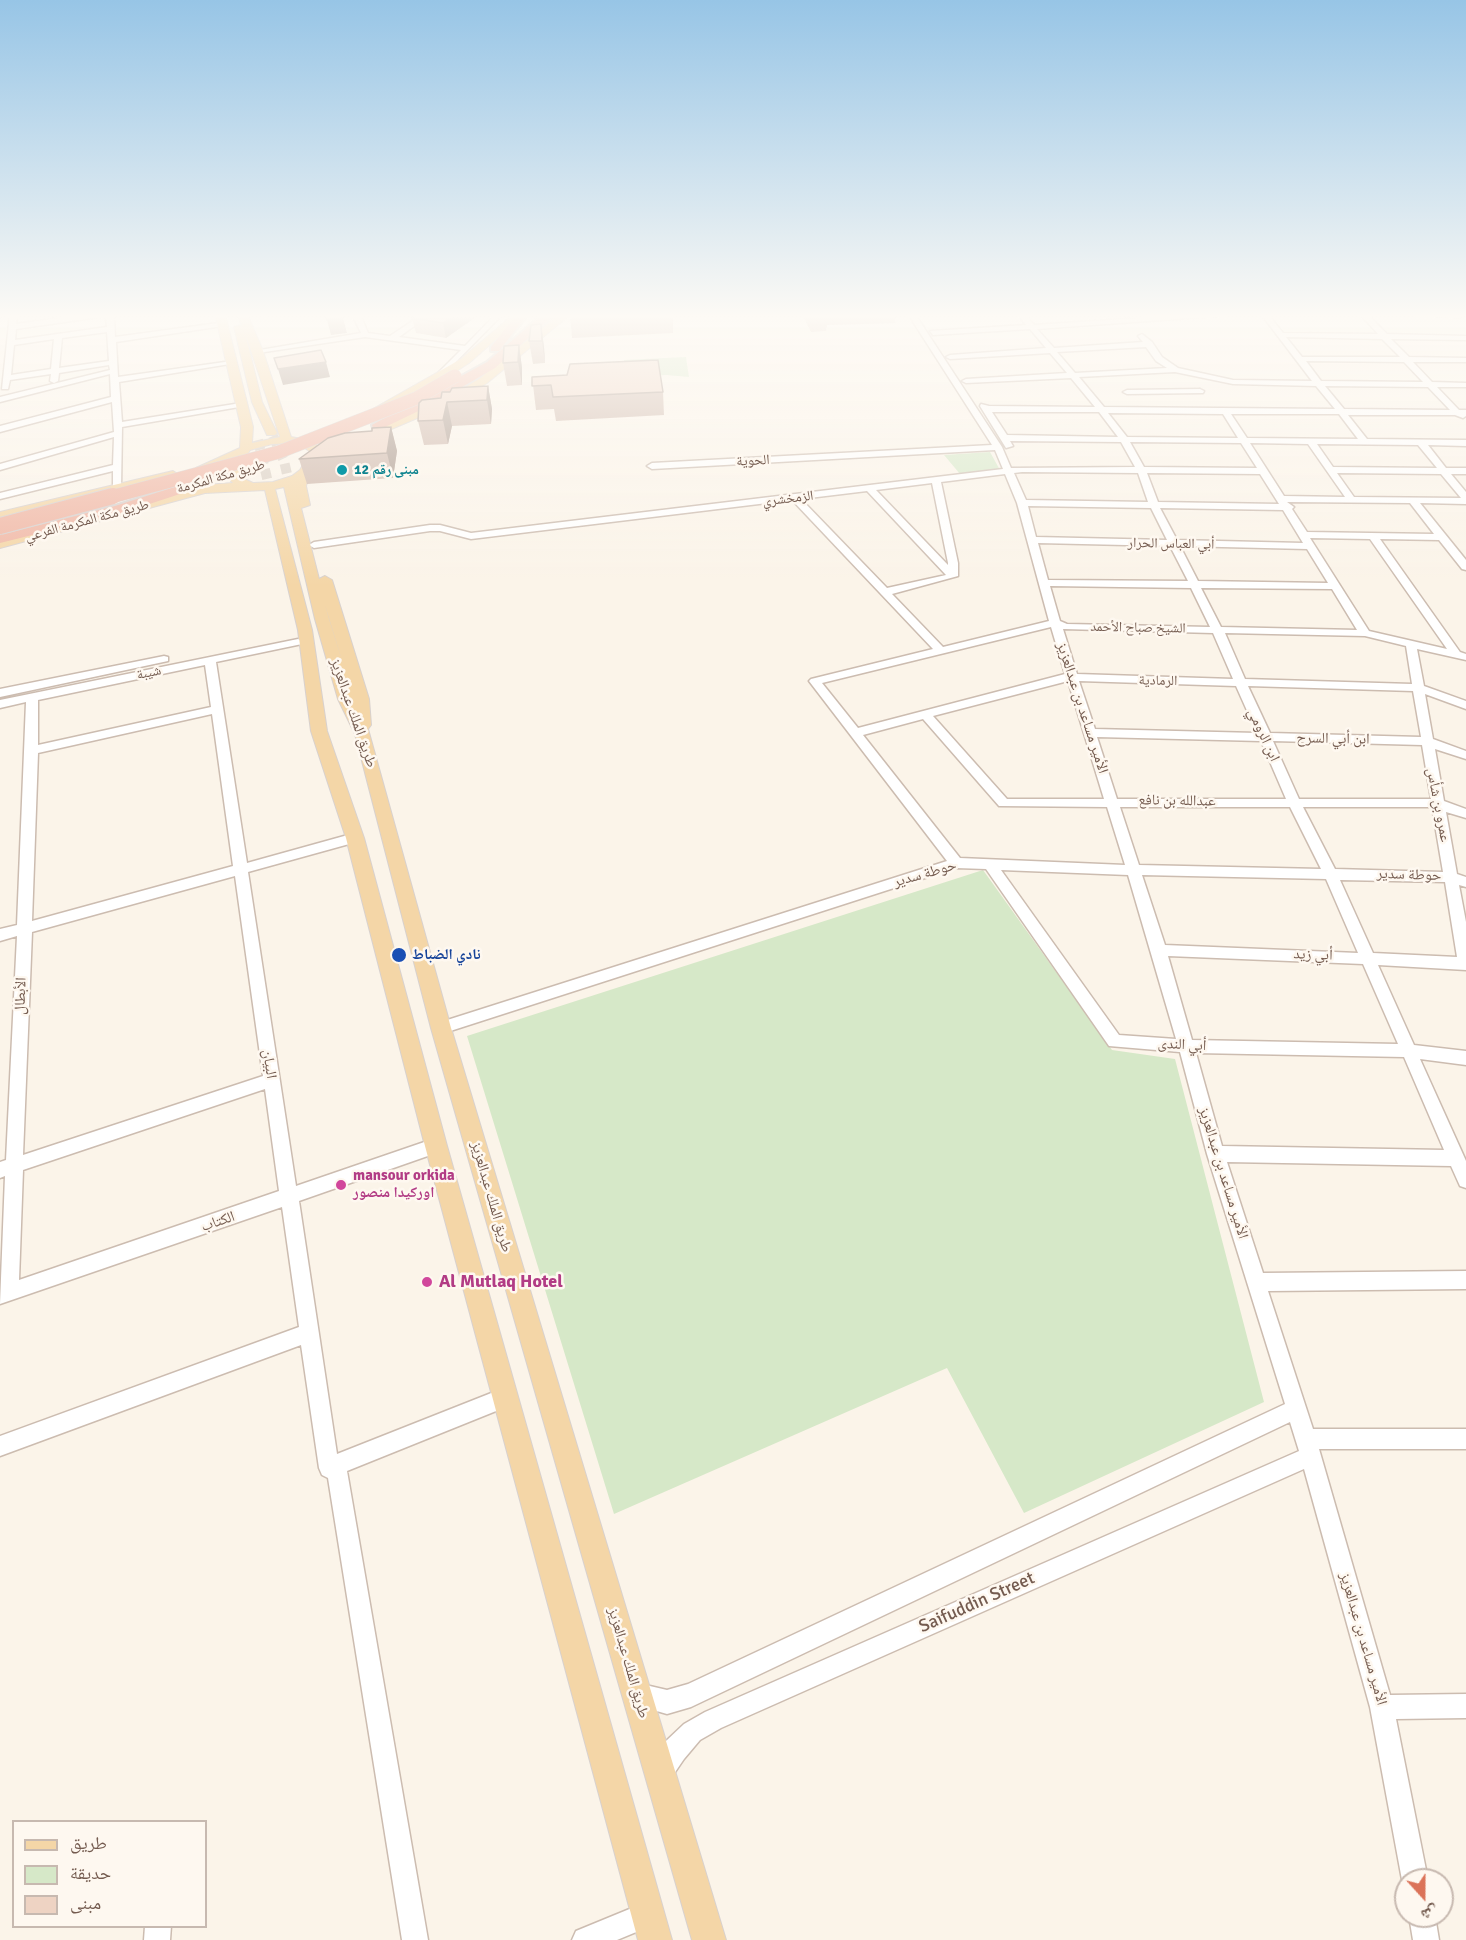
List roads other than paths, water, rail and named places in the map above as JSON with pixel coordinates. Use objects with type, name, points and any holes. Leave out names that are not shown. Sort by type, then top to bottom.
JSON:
[{"type":"highway","name":"طريق مكة المكرمة","points":[[0,534],[182,483],[322,437],[401,405]]},
{"type":"highway","name":"طريق مكة المكرمة","points":[[0,526],[296,456],[378,424],[419,405]]},
{"type":"highway","points":[[0,542],[120,509],[182,483]]},
{"type":"main road","points":[[248,405],[258,440]]},
{"type":"main road","points":[[258,405],[273,436]]},
{"type":"main road","points":[[278,405],[292,440]]},
{"type":"main road","points":[[292,440],[357,417],[384,405]]},
{"type":"main road","points":[[354,442],[436,405]]},
{"type":"main road","points":[[241,406],[247,427],[243,451],[232,472],[234,478],[300,486],[314,545],[361,699],[363,734]]},
{"type":"main road","points":[[357,417],[343,426],[346,431],[364,431],[407,419]]},
{"type":"main road","points":[[292,440],[308,443],[317,451],[261,497],[319,731]]},
{"type":"main road","name":"طريق مكة المكرمة الفرعي","points":[[0,518],[118,487],[204,468],[243,451],[292,440]]},
{"type":"main road","name":"طريق مكة المكرمة الفرعي","points":[[0,542],[205,489],[280,483],[327,461]]},
{"type":"main road","points":[[0,518],[182,483]]},
{"type":"main road","name":"طريق الملك عبدالعزيز","points":[[280,483],[305,630],[319,731],[355,838],[504,1398],[655,1940]]},
{"type":"main road","name":"طريق الملك عبدالعزيز","points":[[280,483],[313,584],[345,699],[363,734],[441,1028],[709,1940]]},
{"type":"street","points":[[0,429],[92,405]]},
{"type":"street","points":[[116,405],[118,487]]},
{"type":"street","points":[[971,405],[998,447],[1013,463]]},
{"type":"street","points":[[983,405],[1005,438],[1013,463]]},
{"type":"street","points":[[986,409],[1098,405],[1142,409],[1461,413],[1466,422]]},
{"type":"street","name":"ابن الرومي","points":[[1098,405],[1124,439],[1142,471],[1154,505],[1172,544],[1217,629],[1294,802],[1330,873],[1365,957],[1466,1180]]},
{"type":"street","points":[[1134,405],[1142,409]]},
{"type":"street","points":[[1165,405],[1167,409]]},
{"type":"street","points":[[1207,405],[1210,410]]},
{"type":"street","points":[[1337,405],[1365,442]]},
{"type":"street","points":[[0,467],[118,429],[241,406]]},
{"type":"street","points":[[1225,410],[1286,503],[1310,546],[1365,633]]},
{"type":"street","points":[[1005,438],[1466,443]]},
{"type":"street","points":[[1310,441],[1351,499]]},
{"type":"street","points":[[1421,443],[1466,500]]},
{"type":"street","name":"الحوية","points":[[652,466],[998,447]]},
{"type":"street","name":"الزمخشري","points":[[314,545],[430,528],[440,528],[471,536],[796,499],[936,482],[1013,463],[1022,469],[1265,471]]},
{"type":"street","name":"الأمير مساعد بن عبدالعزيز","points":[[1013,463],[1055,623],[1159,950],[1184,1046],[1308,1448],[1382,1707],[1413,1868]]},
{"type":"street","points":[[0,496],[118,468]]},
{"type":"street","points":[[1331,470],[1466,471]]},
{"type":"street","points":[[936,482],[953,563],[953,576]]},
{"type":"street","points":[[870,489],[953,576]]},
{"type":"street","points":[[796,499],[939,649]]},
{"type":"street","points":[[1022,503],[1154,505],[1286,503],[1351,499],[1466,500]]},
{"type":"street","points":[[1412,500],[1466,567]]},
{"type":"street","points":[[1305,535],[1440,537]]},
{"type":"street","points":[[1373,536],[1461,655]]},
{"type":"street","name":"أبي العباس الحرار","points":[[1032,540],[1310,546]]},
{"type":"street","points":[[885,592],[953,576]]},
{"type":"street","points":[[1044,583],[1336,586]]},
{"type":"street","name":"الشيخ صباح الأحمد","points":[[855,733],[815,681],[939,649],[1055,623],[1066,627],[1365,633],[1461,655]]},
{"type":"street","name":"شيبة","points":[[0,704],[210,660],[297,637]]},
{"type":"street","name":"شيبة","points":[[0,693],[297,637]]},
{"type":"street","name":"عمرو بن شأس","points":[[1411,645],[1436,802],[1459,879],[1466,963]]},
{"type":"street","name":"البيان","points":[[210,660],[309,1333],[416,1940]]},
{"type":"street","name":"الرمادية","points":[[855,733],[1064,677],[1419,688],[1466,705]]},
{"type":"street","name":"الأبطال","points":[[4,1294],[7,1168],[24,928],[32,750],[32,698]]},
{"type":"street","points":[[32,750],[217,709]]},
{"type":"street","name":"عبدالله بن نافع","points":[[925,714],[1004,803],[1436,802],[1466,814]]},
{"type":"street","points":[[855,733],[956,862]]},
{"type":"street","name":"ابن أبي السرح","points":[[1090,733],[1426,741],[1466,755]]},
{"type":"street","points":[[0,935],[355,838]]},
{"type":"street","name":"حوطة سدير","points":[[441,1028],[956,862],[1134,870],[1330,873],[1459,879]]},
{"type":"street","name":"أبي الندى","points":[[990,864],[1114,1041],[1184,1046],[1408,1051],[1466,1058]]},
{"type":"street","name":"أبي زيد","points":[[1159,950],[1466,963]]},
{"type":"street","points":[[7,1168],[272,1080]]},
{"type":"street","name":"الكتاب","points":[[4,1294],[436,1146]]},
{"type":"street","points":[[1216,1154],[1456,1158]]},
{"type":"street","points":[[1257,1282],[1466,1280]]},
{"type":"street","points":[[0,1446],[309,1333]]},
{"type":"street","points":[[333,1466],[504,1398]]},
{"type":"street","points":[[637,1695],[667,1702],[691,1695],[1296,1409]]},
{"type":"street","points":[[1308,1448],[1466,1439]]},
{"type":"street","name":"Saifuddin Street","points":[[660,1772],[675,1750],[692,1732],[713,1720],[1308,1448]]},
{"type":"street","points":[[1382,1707],[1466,1707]]},
{"type":"street","points":[[585,1940],[649,1914]]},
{"type":"tunnel","points":[[273,436],[284,461],[290,487]]},
{"type":"tunnel","points":[[258,440],[270,491]]},
{"type":"place","name":"مبنى رقم 12","points":[[342,470]]},
{"type":"place","name":"نادي الضباط","points":[[399,955]]},
{"type":"place","name":"mansour orkida اوركيدا منصور","points":[[341,1185]]},
{"type":"place","name":"Al Mutlaq Hotel","points":[[427,1282]]}]
